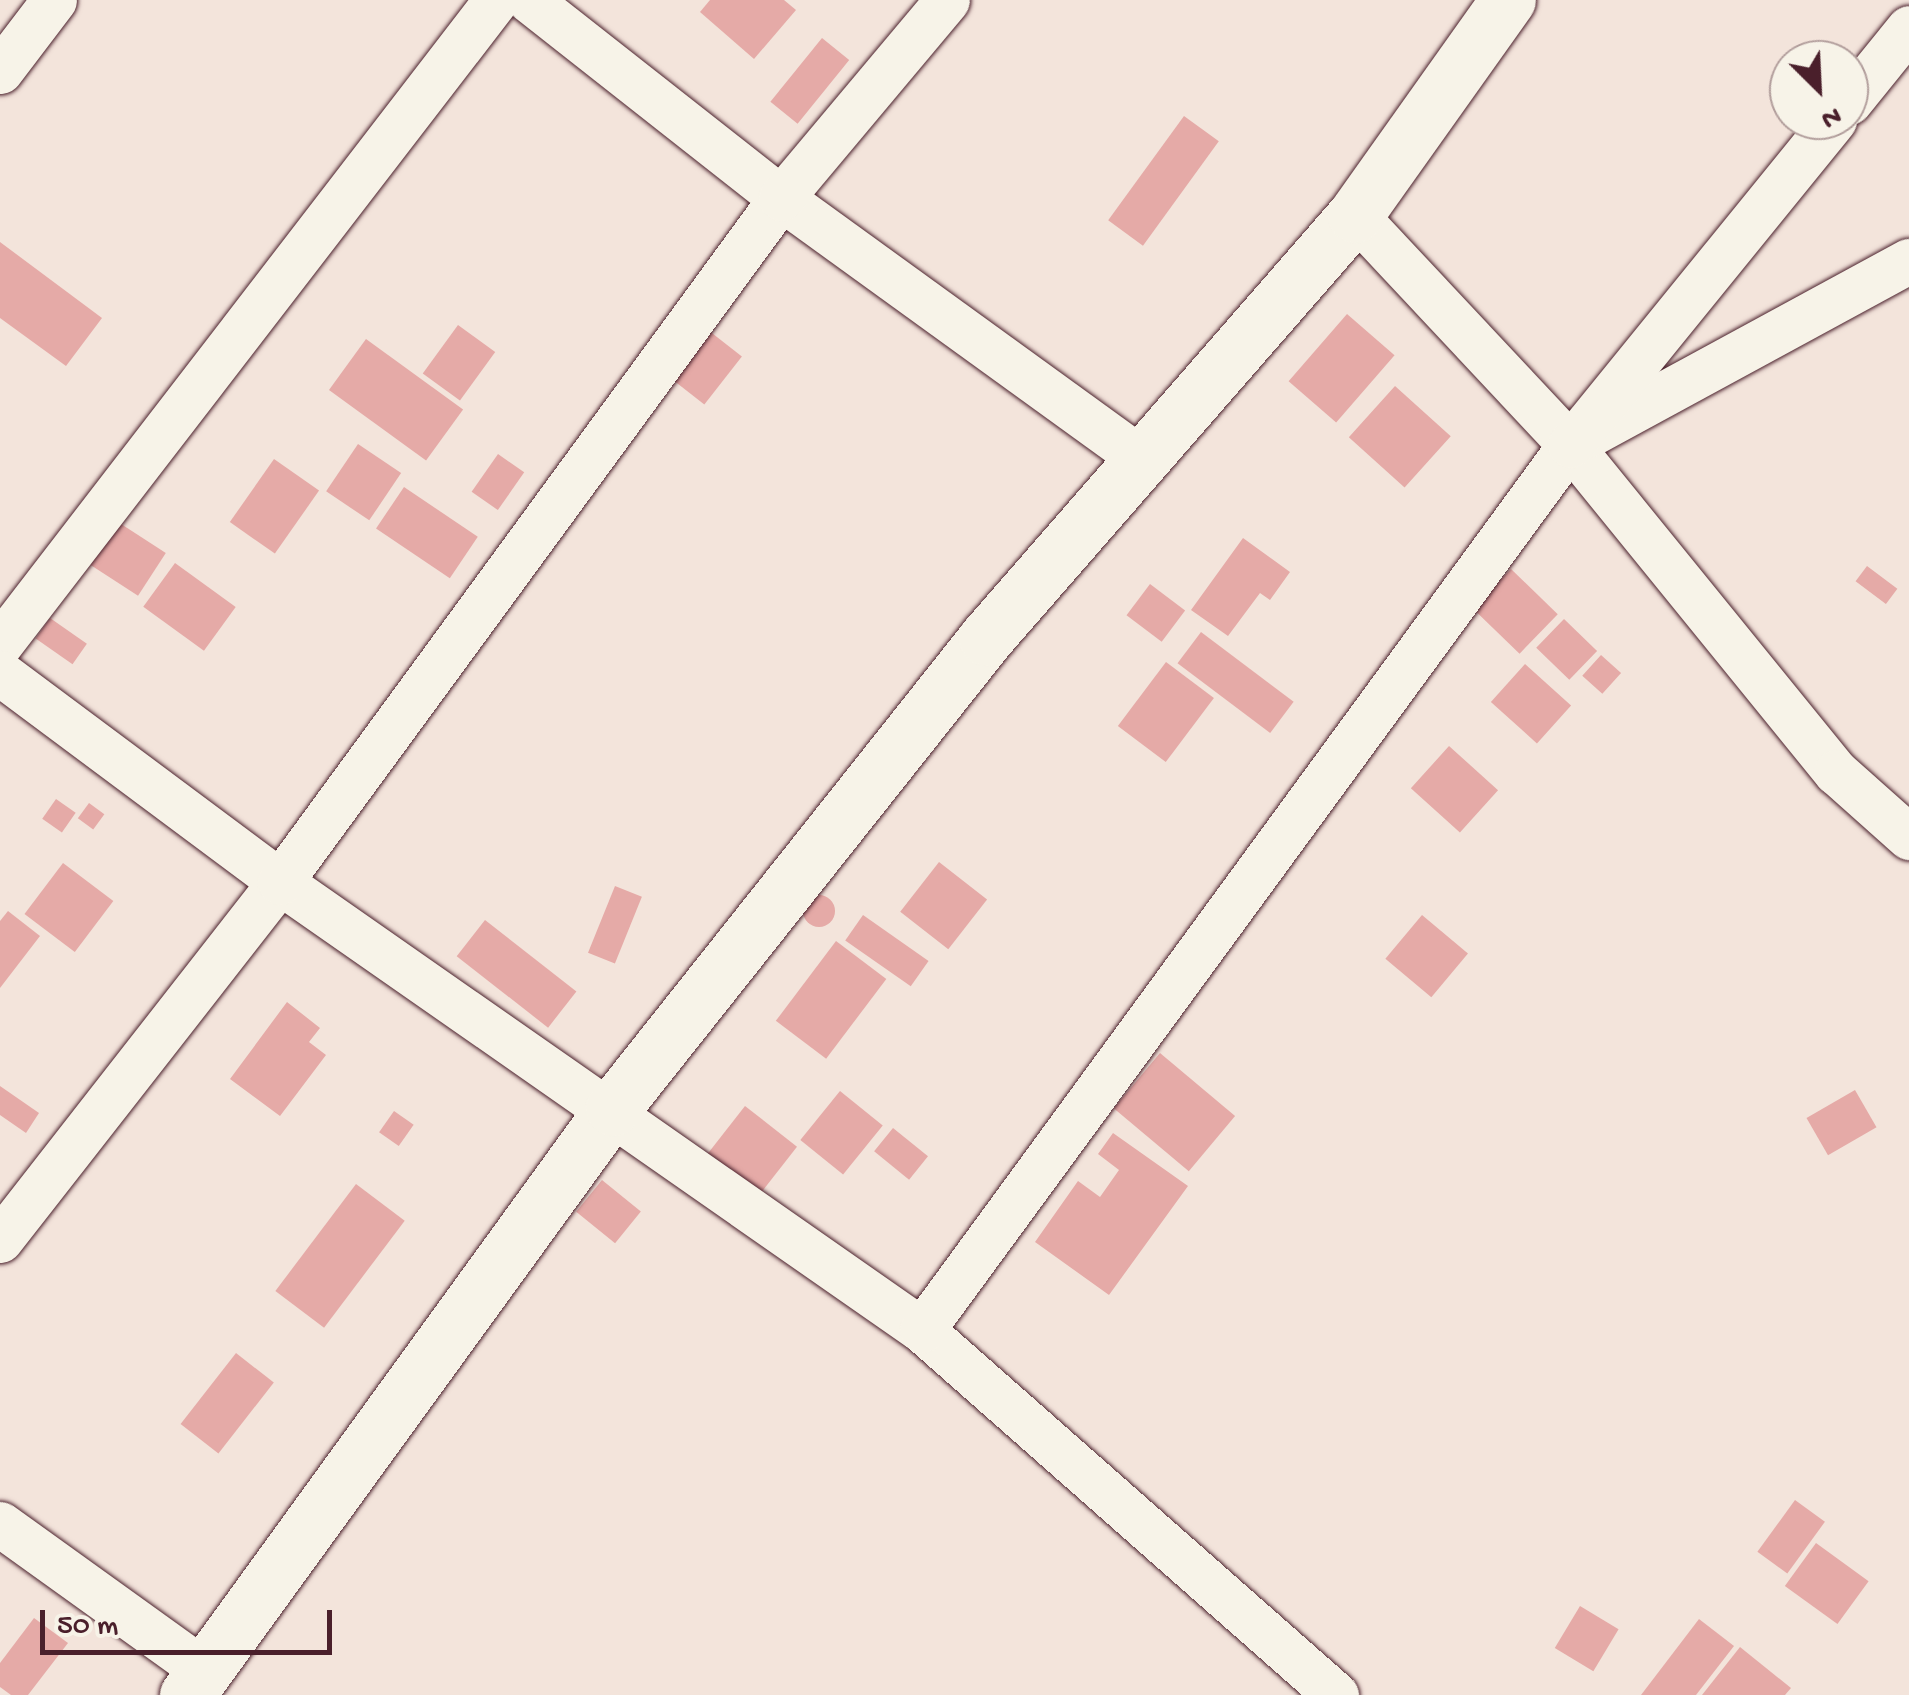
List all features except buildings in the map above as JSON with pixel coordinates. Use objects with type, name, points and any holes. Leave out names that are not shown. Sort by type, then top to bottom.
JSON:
[{"type":"main road","points":[[195,1683],[612,1108],[1139,457],[1355,214],[1508,0]]},
{"type":"street","points":[[0,70],[54,0]]},
{"type":"street","points":[[0,644],[496,0]]},
{"type":"street","points":[[528,0],[782,198],[1139,457]]},
{"type":"street","points":[[0,1240],[280,882],[782,198],[947,0]]},
{"type":"street","points":[[1869,77],[1909,28]]},
{"type":"street","points":[[922,1330],[1570,445],[1818,140]]},
{"type":"street","points":[[1355,214],[1570,445],[1836,772],[1909,836]]},
{"type":"street","points":[[1570,445],[1909,260]]},
{"type":"street","points":[[0,674],[280,882],[612,1108],[922,1330],[1336,1695]]},
{"type":"street","points":[[0,1524],[195,1683]]}]
